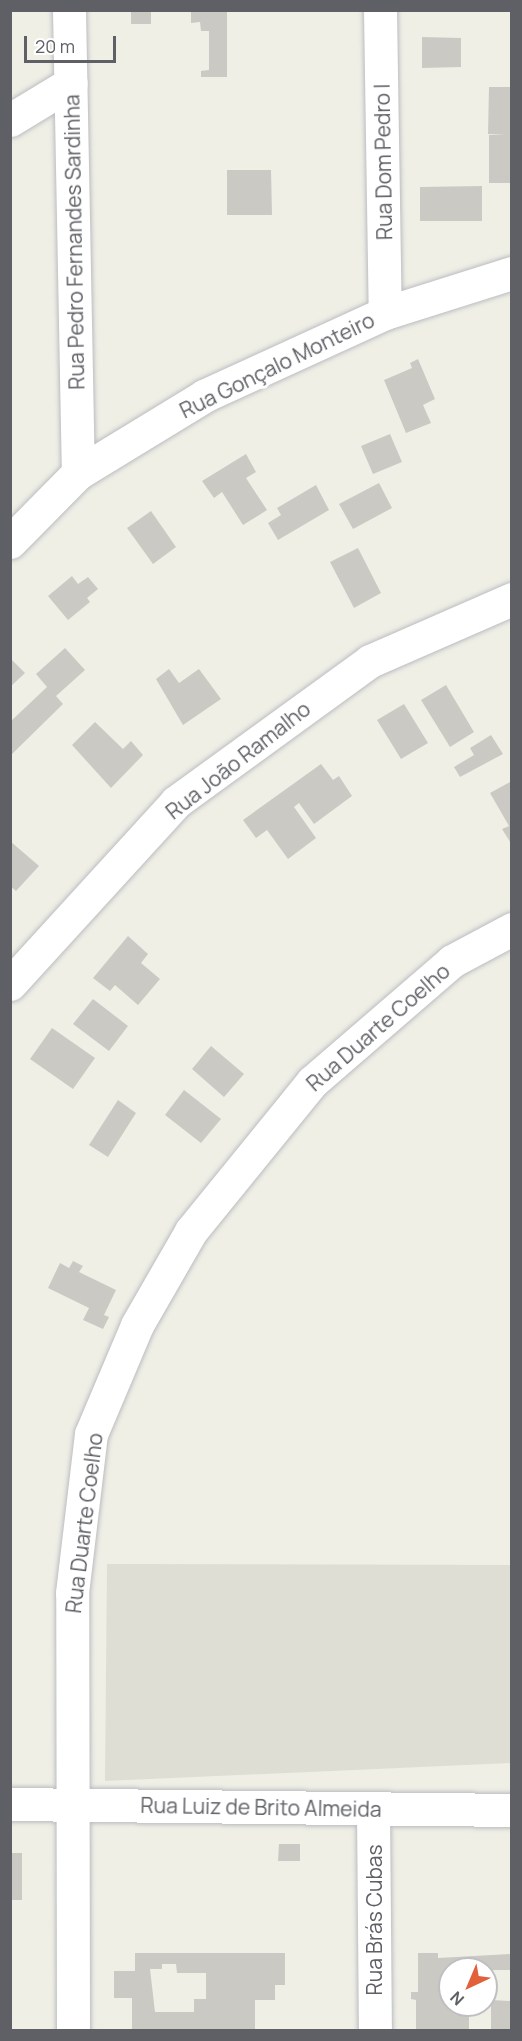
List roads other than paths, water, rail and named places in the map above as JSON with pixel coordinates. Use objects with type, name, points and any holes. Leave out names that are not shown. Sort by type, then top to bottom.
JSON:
[{"type":"street","name":"Rua Pedro Fernandes Sardinha","points":[[69,10],[78,473]]},
{"type":"street","name":"Rua Dom Pedro I","points":[[380,10],[385,313]]},
{"type":"street","points":[[10,120],[70,83]]},
{"type":"street","name":"Rua Gonçalo Monteiro","points":[[10,543],[78,473],[204,396],[385,313],[512,273]]},
{"type":"street","name":"Rua João Ramalho","points":[[10,984],[176,802],[370,661],[512,600]]},
{"type":"street","name":"Rua Duarte Coelho","points":[[73,2031],[72,1593],[91,1434],[137,1325],[191,1231],[312,1082],[452,961],[512,929]]},
{"type":"street","name":"Rua Luiz de Brito Almeida","points":[[10,1804],[512,1810]]},
{"type":"street","name":"Rua Brás Cubas","points":[[373,1810],[375,2031]]}]
